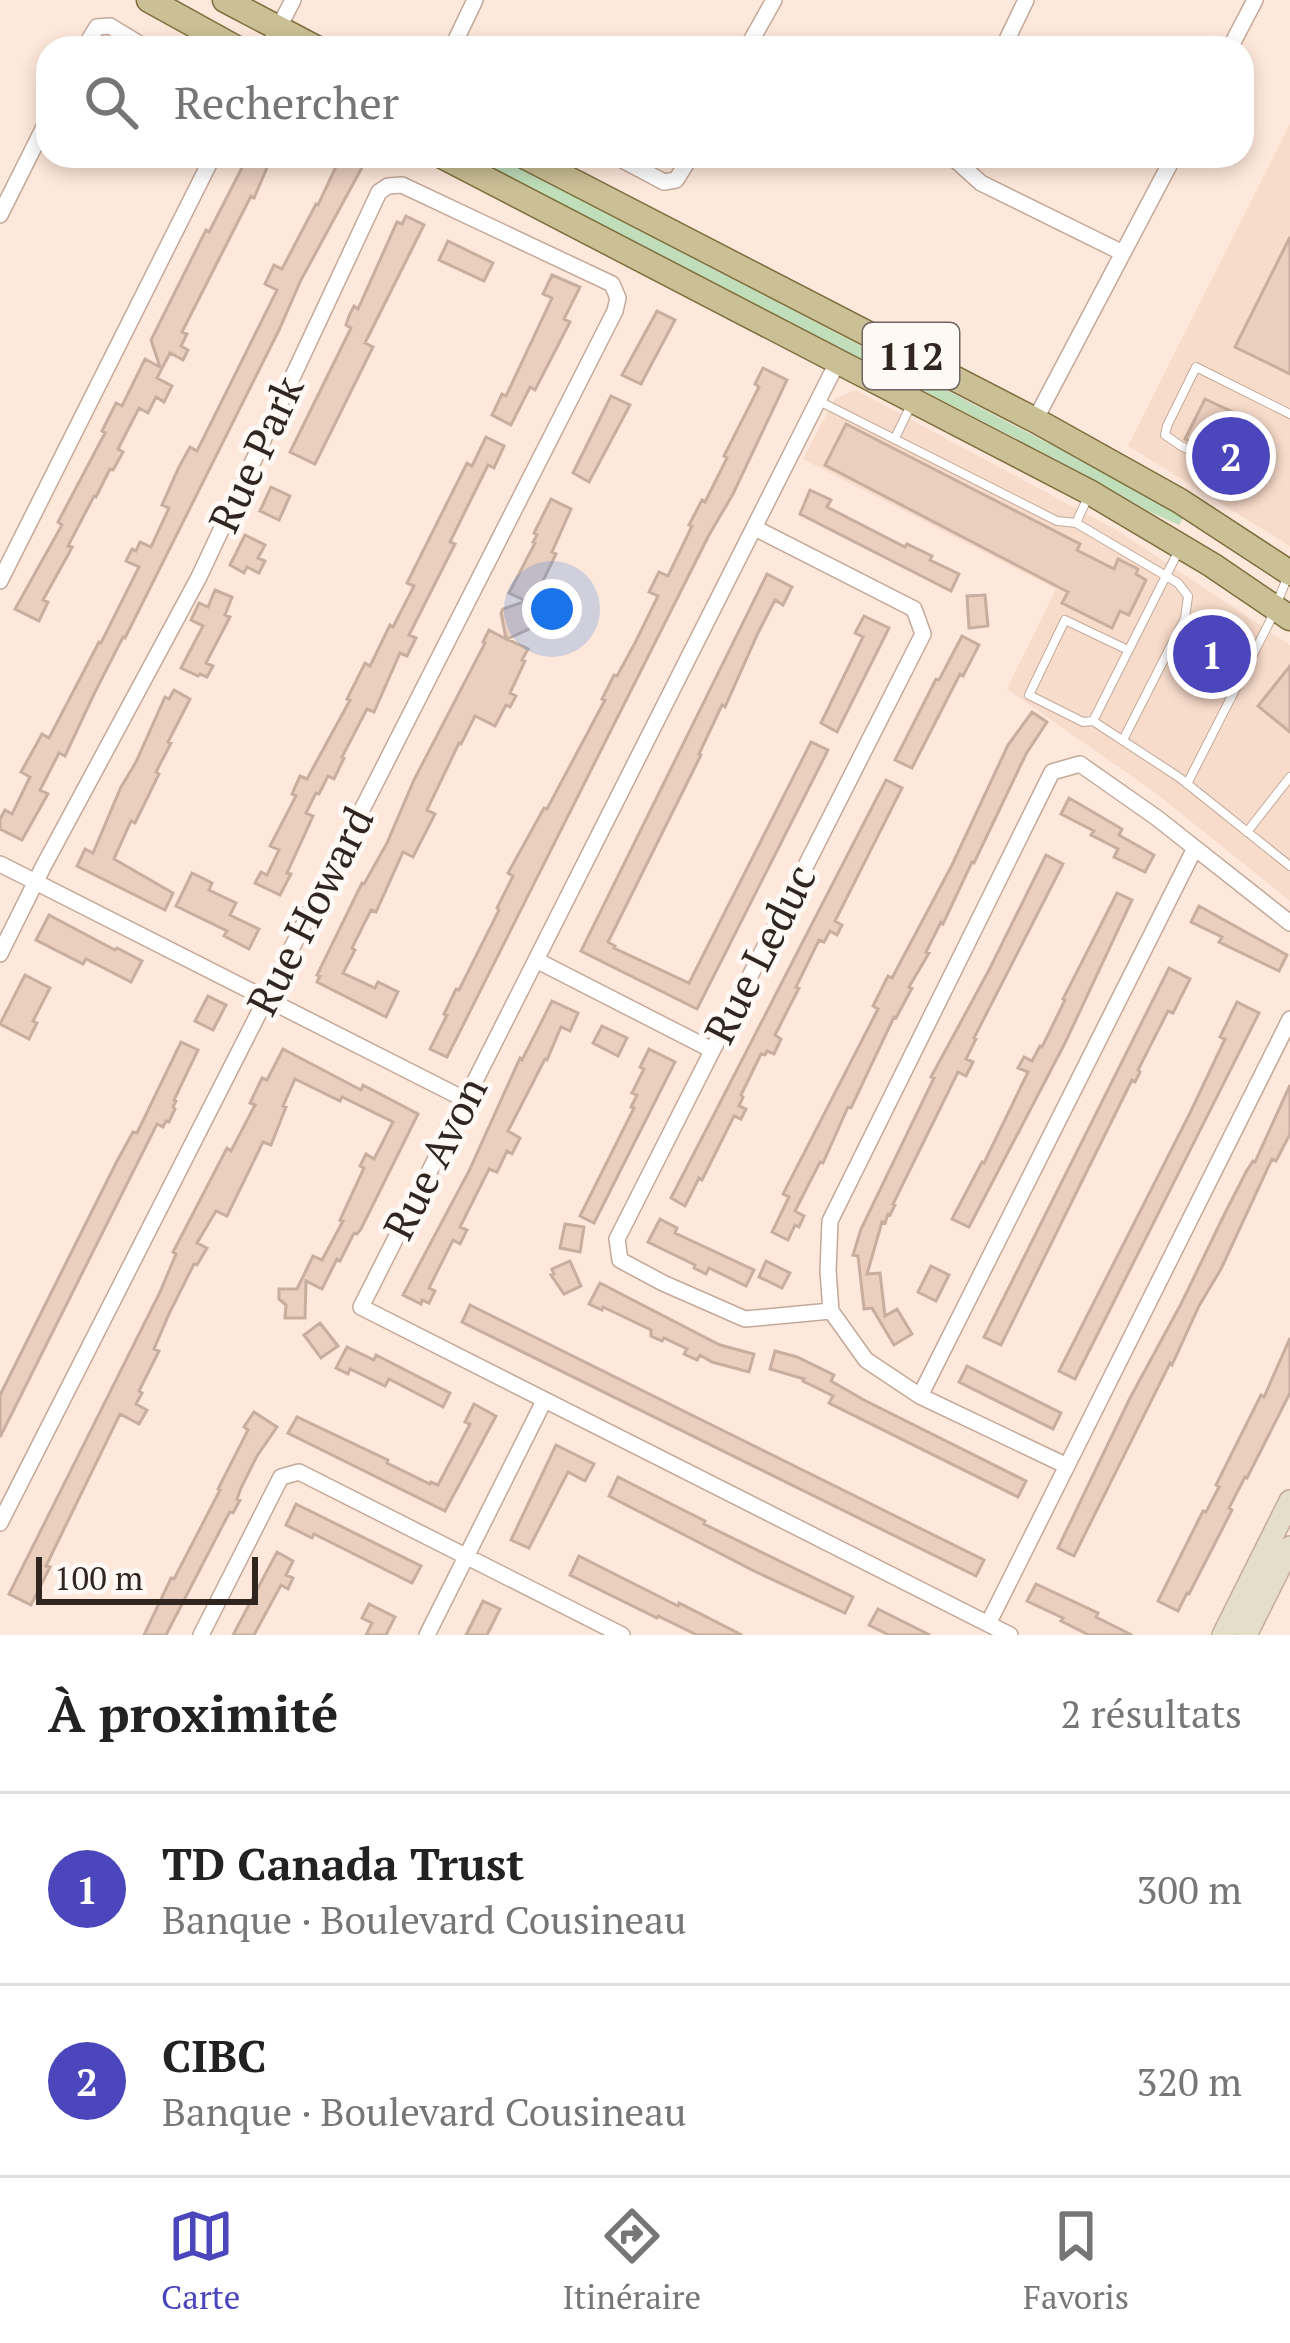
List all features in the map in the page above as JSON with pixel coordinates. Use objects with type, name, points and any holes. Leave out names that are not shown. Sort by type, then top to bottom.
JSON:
[{"type":"main road","points":[[149,0],[214,36]]},
{"type":"main road","points":[[225,0],[270,36]]},
{"type":"main road","name":"112","points":[[465,168],[1090,493],[1181,545],[1283,613]]},
{"type":"main road","name":"112","points":[[547,168],[1035,420],[1169,494],[1290,572]]},
{"type":"main road","points":[[1223,1635],[1290,1501]]},
{"type":"main road","points":[[1246,1635],[1288,1555]]},
{"type":"street","points":[[274,36],[293,0]]},
{"type":"street","points":[[458,36],[475,0]]},
{"type":"street","points":[[754,36],[775,0]]},
{"type":"street","points":[[1009,36],[1026,0]]},
{"type":"street","points":[[1236,36],[1255,0]]},
{"type":"street","points":[[91,36],[97,27],[110,26],[126,36]]},
{"type":"street","points":[[0,215],[36,143]]},
{"type":"street","points":[[0,581],[207,168]]},
{"type":"street","points":[[638,168],[664,182],[676,180],[684,168]]},
{"type":"street","points":[[964,168],[981,183],[1123,254]]},
{"type":"street","points":[[1035,420],[1168,168]]},
{"type":"street","name":"Rue Park","points":[[0,954],[199,577],[379,192],[402,185],[612,284],[618,298]]},
{"type":"street","name":"Rue Howard","points":[[0,1523],[618,298]]},
{"type":"street","name":"Rue Avon","points":[[838,361],[361,1307],[1010,1635]]},
{"type":"street","name":"Rue Leduc","points":[[755,528],[914,609],[923,634],[617,1239],[620,1260],[745,1319],[831,1311]]},
{"type":"street","points":[[1065,1466],[920,1396],[866,1360],[831,1311],[830,1221],[1052,772],[1080,764],[1290,923]]},
{"type":"street","points":[[920,1396],[1195,848]]},
{"type":"street","points":[[0,864],[464,1099]]},
{"type":"street","points":[[536,960],[712,1050]]},
{"type":"street","points":[[988,1624],[1290,1019]]},
{"type":"street","points":[[427,1635],[544,1401]]},
{"type":"street","points":[[202,1635],[281,1477],[299,1472],[622,1635]]},
{"type":"lane","points":[[1248,482],[1218,461],[1168,440],[1164,433],[1196,367],[1290,414]]},
{"type":"lane","points":[[818,400],[1057,521],[1076,523],[1187,592],[1185,618],[1123,740]]},
{"type":"lane","points":[[895,438],[913,400]]},
{"type":"lane","points":[[1076,523],[1090,493]]},
{"type":"lane","points":[[1093,721],[1181,545]]},
{"type":"lane","points":[[1187,784],[1283,613],[1290,572]]},
{"type":"lane","points":[[1128,650],[1065,620],[1029,695],[1083,722],[1093,721],[1123,740],[1290,866]]},
{"type":"lane","points":[[1247,832],[1290,777]]},
{"type":"shaded area","points":[[1290,124],[1290,546],[1128,446]]},
{"type":"shaded area","points":[[856,390],[1120,532],[1290,645],[1290,901],[1157,794],[1007,689],[1056,589],[803,459],[835,398]]},
{"type":"green space","points":[[493,168],[519,168],[1098,469],[1183,518],[1179,525],[1152,513]]},
{"type":"building","points":[[242,168],[267,168],[182,332],[187,334],[181,346],[188,350],[183,360],[170,353],[157,378],[172,386],[164,402],[156,397],[148,413],[139,408],[118,449],[123,452],[68,546],[72,547],[43,600],[48,602],[39,621],[15,609],[62,525],[58,522],[116,403],[122,406],[145,359],[160,367],[151,340],[206,230],[209,232]]},
{"type":"building","points":[[335,168],[362,168],[301,280],[65,756],[59,753],[40,790],[48,794],[22,840],[0,829],[5,810],[12,814],[30,777],[21,772],[42,734],[49,738],[139,567],[126,561],[132,549],[136,551],[140,542],[151,547],[169,508],[162,505],[179,467],[190,447],[197,451],[277,290],[265,284],[274,265],[282,269]]},
{"type":"building","points":[[406,216],[424,225],[365,343],[373,347],[315,464],[290,452],[351,328],[346,325],[349,316],[354,306],[358,309],[397,222],[402,224]]},
{"type":"building","points":[[1290,237],[1290,374],[1235,347]]},
{"type":"building","points":[[448,241],[493,263],[484,281],[439,260]]},
{"type":"building","points":[[552,275],[580,287],[564,319],[570,322],[511,425],[492,415],[502,394],[506,396],[552,298],[543,294]]},
{"type":"building","points":[[657,311],[675,320],[641,384],[622,375]]},
{"type":"building","points":[[763,368],[787,380],[733,494],[447,1057],[430,1049],[499,910],[513,876],[508,873],[635,643],[658,596],[649,592],[659,572],[668,576],[689,525],[727,458]]},
{"type":"building","points":[[611,396],[630,405],[589,482],[573,473]]},
{"type":"building","points":[[1205,399],[1254,422],[1234,462],[1185,439]]},
{"type":"building","points":[[846,424],[1080,544],[1077,550],[1114,569],[1118,559],[1138,569],[1136,574],[1146,580],[1129,615],[1120,611],[1112,628],[1062,603],[1068,592],[825,465]]},
{"type":"building","points":[[486,437],[504,446],[494,468],[488,465],[450,542],[455,544],[409,635],[416,638],[407,656],[400,653],[374,712],[367,709],[334,779],[328,776],[316,793],[306,813],[313,816],[280,895],[255,883],[261,872],[267,875],[279,850],[270,846],[296,796],[292,794],[300,776],[307,779],[365,663],[370,666],[390,625],[393,627],[414,586],[407,583],[467,463],[472,466]]},
{"type":"building","points":[[271,487],[290,496],[279,520],[260,511]]},
{"type":"building","points":[[810,490],[831,500],[827,507],[932,556],[930,560],[959,574],[951,591],[800,514]]},
{"type":"building","points":[[551,499],[571,509],[540,587],[554,594],[539,620],[507,639],[528,649],[510,693],[516,696],[495,726],[475,716],[427,810],[435,814],[413,857],[403,852],[343,973],[375,988],[378,982],[398,992],[386,1017],[317,982],[317,975],[387,843],[489,630],[506,639],[503,609],[526,601],[509,593]]},
{"type":"building","points":[[245,535],[265,545],[258,558],[265,561],[259,573],[247,567],[244,573],[230,565]]},
{"type":"building","points":[[767,574],[792,587],[783,605],[775,600],[608,942],[689,983],[811,742],[828,750],[697,1009],[581,951]]},
{"type":"building","points":[[215,590],[232,597],[225,615],[230,617],[206,663],[213,666],[207,677],[198,676],[181,668],[203,626],[191,620],[199,603],[208,607]]},
{"type":"building","points":[[985,595],[988,626],[969,628],[967,596]]},
{"type":"building","points":[[864,616],[889,628],[837,732],[821,723],[863,637],[855,633]]},
{"type":"building","points":[[1216,622],[1243,636],[1215,690],[1180,673],[1205,625]]},
{"type":"building","points":[[962,636],[979,645],[912,768],[895,760]]},
{"type":"building","points":[[1290,666],[1290,732],[1258,706]]},
{"type":"building","points":[[174,690],[190,699],[168,742],[159,774],[114,859],[173,893],[165,910],[77,866],[85,849],[93,853],[165,697],[169,699]]},
{"type":"building","points":[[1032,712],[1047,722],[1026,754],[912,988],[795,1211],[804,1216],[788,1240],[772,1232],[789,1197],[783,1194],[878,1009],[873,1006],[888,976],[892,978],[952,865],[1008,745]]},
{"type":"building","points":[[886,780],[902,788],[835,921],[842,925],[837,935],[830,931],[824,942],[819,940],[775,1035],[781,1039],[774,1054],[761,1054],[741,1095],[739,1106],[746,1109],[741,1119],[734,1116],[685,1206],[671,1198]]},
{"type":"building","points":[[1069,798],[1122,829],[1119,835],[1154,855],[1145,872],[1114,857],[1118,849],[1061,814]]},
{"type":"building","points":[[1046,855],[1063,864],[974,1038],[966,1059],[973,1062],[966,1076],[958,1072],[890,1215],[882,1222],[867,1274],[880,1273],[885,1316],[897,1309],[912,1334],[894,1345],[872,1308],[864,1309],[858,1256],[853,1255],[861,1229],[931,1077]]},
{"type":"building","points":[[192,873],[212,883],[209,890],[236,903],[230,915],[259,929],[249,949],[224,936],[227,931],[176,906]]},
{"type":"building","points":[[1117,893],[1132,900],[1065,1043],[969,1227],[952,1219],[1028,1072],[1018,1068],[1024,1057],[1032,1061],[1042,1047]]},
{"type":"building","points":[[1199,906],[1287,955],[1279,971],[1219,942],[1222,937],[1191,922]]},
{"type":"building","points":[[49,915],[142,961],[131,982],[36,940]]},
{"type":"building","points":[[1169,968],[1190,979],[1173,1013],[1168,1011],[1135,1082],[1132,1080],[1001,1345],[984,1337]]},
{"type":"building","points":[[25,975],[50,988],[29,1039],[0,1024]]},
{"type":"building","points":[[208,996],[226,1005],[213,1030],[195,1021]]},
{"type":"building","points":[[552,1001],[578,1013],[570,1031],[561,1027],[508,1131],[520,1138],[512,1154],[507,1151],[497,1172],[489,1169],[460,1227],[467,1230],[460,1244],[453,1240],[429,1288],[435,1291],[429,1303],[422,1300],[421,1304],[403,1295]]},
{"type":"building","points":[[1237,1002],[1259,1013],[1075,1379],[1059,1371],[1190,1113]]},
{"type":"building","points":[[602,1026],[627,1038],[618,1056],[593,1043]]},
{"type":"building","points":[[181,1042],[198,1050],[174,1100],[175,1109],[163,1127],[157,1124],[0,1437],[0,1395]]},
{"type":"building","points":[[283,1049],[418,1114],[361,1229],[337,1259],[322,1289],[306,1281],[305,1318],[285,1318],[286,1305],[279,1299],[279,1289],[297,1289],[313,1256],[322,1260],[343,1221],[366,1154],[374,1159],[393,1122],[295,1079],[271,1145],[263,1142],[227,1216],[216,1211],[197,1243],[207,1248],[169,1314],[154,1349],[159,1351],[139,1391],[136,1404],[147,1410],[139,1424],[120,1414],[31,1605],[9,1594],[160,1292],[173,1252],[255,1105],[250,1103],[262,1078],[267,1080]]},
{"type":"building","points":[[649,1049],[675,1062],[594,1223],[580,1216],[634,1108],[637,1095],[632,1093]]},
{"type":"building","points":[[1290,1085],[1290,1134],[1276,1161],[1272,1159],[1074,1556],[1058,1548]]},
{"type":"building","points":[[660,1219],[677,1228],[675,1233],[754,1270],[746,1286],[709,1268],[706,1274],[648,1242]]},
{"type":"building","points":[[565,1224],[584,1227],[580,1252],[560,1248]]},
{"type":"building","points":[[570,1261],[581,1286],[564,1294],[552,1269]]},
{"type":"building","points":[[766,1261],[790,1273],[782,1288],[759,1277]]},
{"type":"building","points":[[931,1266],[949,1275],[936,1301],[918,1292]]},
{"type":"building","points":[[600,1283],[720,1345],[754,1354],[749,1372],[700,1355],[697,1360],[684,1354],[687,1349],[651,1336],[651,1330],[589,1304]]},
{"type":"building","points":[[470,1305],[984,1560],[976,1576],[462,1322]]},
{"type":"building","points":[[320,1323],[338,1346],[321,1358],[304,1335]]},
{"type":"building","points":[[1290,1338],[1290,1393],[1178,1611],[1158,1601]]},
{"type":"building","points":[[347,1347],[374,1360],[376,1355],[450,1393],[443,1407],[389,1379],[385,1386],[350,1369],[348,1374],[336,1368]]},
{"type":"building","points":[[775,1351],[834,1375],[831,1381],[864,1400],[1026,1481],[1018,1497],[829,1403],[833,1396],[804,1379],[770,1369]]},
{"type":"building","points":[[967,1366],[1061,1413],[1053,1429],[959,1382]]},
{"type":"building","points":[[474,1404],[496,1416],[445,1511],[288,1433],[297,1417],[438,1485],[470,1424],[465,1422]]},
{"type":"building","points":[[254,1412],[277,1427],[257,1456],[240,1500],[166,1635],[144,1635],[220,1490]]},
{"type":"building","points":[[556,1445],[594,1464],[585,1481],[568,1472],[529,1548],[511,1540]]},
{"type":"building","points":[[618,1477],[853,1597],[845,1613],[609,1496]]},
{"type":"building","points":[[296,1504],[421,1566],[412,1583],[286,1525]]},
{"type":"building","points":[[277,1552],[293,1561],[286,1575],[293,1578],[288,1589],[281,1585],[254,1635],[233,1635]]},
{"type":"building","points":[[579,1556],[742,1635],[697,1635],[657,1618],[570,1575]]},
{"type":"building","points":[[1036,1584],[1132,1635],[1089,1635],[1061,1621],[1063,1618],[1027,1601]]},
{"type":"building","points":[[483,1601],[500,1609],[487,1635],[466,1635]]},
{"type":"building","points":[[369,1604],[395,1617],[386,1635],[366,1635],[372,1623],[362,1618]]},
{"type":"building","points":[[878,1609],[930,1635],[889,1635],[869,1625]]},
{"type":"place","name":"CIBC","points":[[1231,456]]},
{"type":"place","name":"TD Canada Trust","points":[[1212,654]]}]
